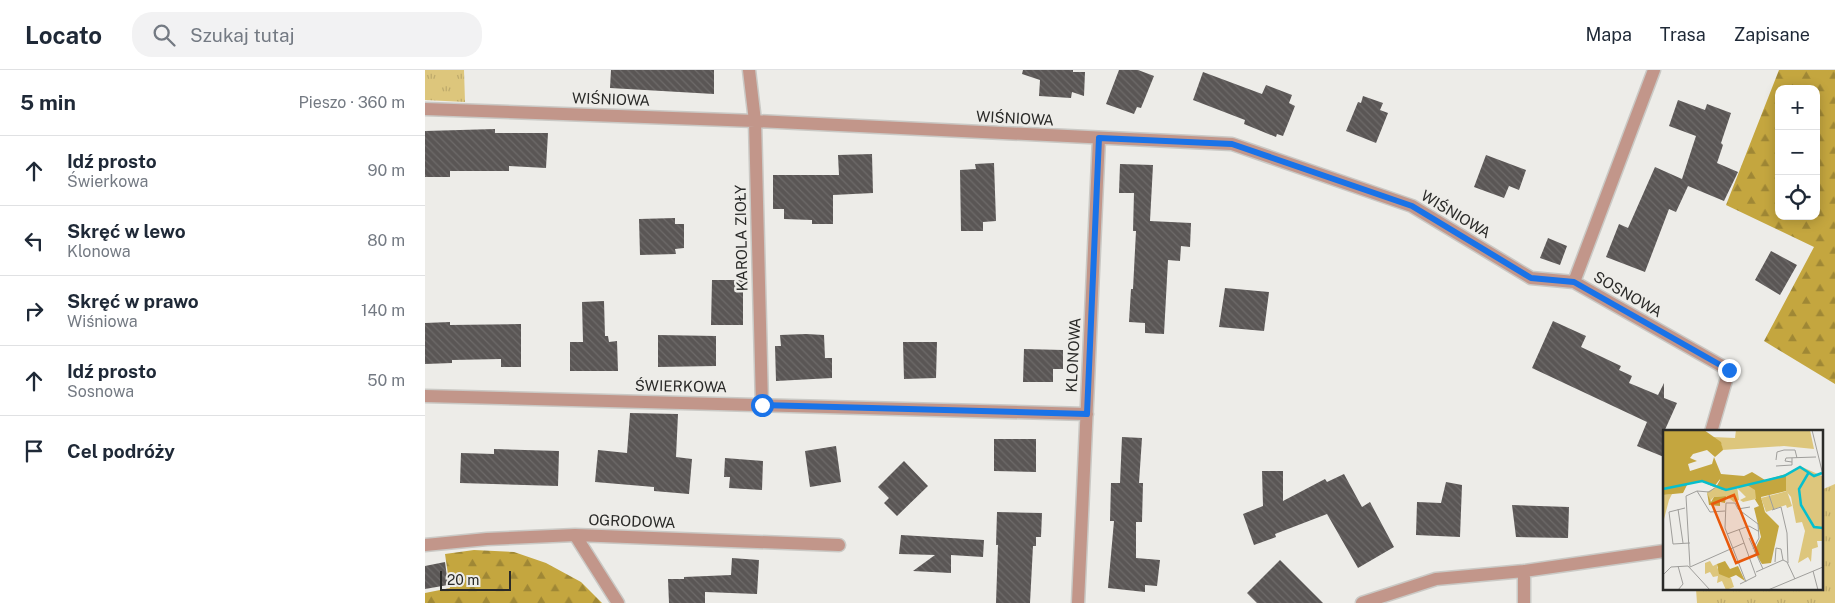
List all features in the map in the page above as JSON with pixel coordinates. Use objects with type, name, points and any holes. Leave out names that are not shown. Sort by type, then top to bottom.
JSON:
[{"type":"street","name":"KAROLA ZIOŁY","points":[[749,70],[755,121],[762,405]]},
{"type":"street","name":"SOSNOWA","points":[[1654,70],[1574,282],[1729,370],[1712,430]]},
{"type":"street","name":"WIŚNIOWA","points":[[425,109],[755,121],[1232,144],[1412,206],[1531,278],[1574,282]]},
{"type":"street","name":"KLONOWA","points":[[1077,603],[1099,138]]},
{"type":"street","name":"ŚWIERKOWA","points":[[425,396],[1087,414]]},
{"type":"street","name":"OGRODOWA","points":[[425,545],[487,539],[575,535],[839,545]]},
{"type":"street","points":[[575,535],[619,603]]},
{"type":"street","points":[[1362,603],[1436,579],[1524,571],[1663,551]]},
{"type":"street","points":[[1524,571],[1524,603]]},
{"type":"green space","points":[[425,70],[464,70],[465,102],[425,100]]},
{"type":"green space","points":[[1779,70],[1835,70],[1835,384],[1764,341],[1814,247],[1726,205]]},
{"type":"green space","points":[[1835,484],[1835,603],[1697,603],[1696,590],[1823,590],[1823,489]]},
{"type":"green space","points":[[474,550],[514,552],[546,563],[581,582],[602,603],[425,603],[425,593],[450,588],[445,554]]},
{"type":"building","points":[[611,70],[714,70],[714,94],[610,88]]},
{"type":"building","points":[[1023,70],[1073,70],[1073,72],[1085,72],[1084,96],[1072,92],[1071,98],[1039,96],[1040,80],[1022,74]]},
{"type":"building","points":[[1119,70],[1138,70],[1154,76],[1141,108],[1137,107],[1134,114],[1106,104]]},
{"type":"building","points":[[1203,72],[1262,94],[1266,85],[1292,95],[1289,103],[1295,106],[1283,136],[1277,134],[1276,137],[1244,124],[1245,120],[1193,100]]},
{"type":"building","points":[[1363,96],[1383,103],[1380,110],[1388,113],[1376,143],[1346,131],[1358,102],[1361,103]]},
{"type":"building","points":[[1678,100],[1705,110],[1707,104],[1731,113],[1721,143],[1723,145],[1717,163],[1738,172],[1724,201],[1688,186],[1676,212],[1669,209],[1645,272],[1606,257],[1619,224],[1628,228],[1655,167],[1682,179],[1696,136],[1669,126]]},
{"type":"building","points":[[495,129],[495,133],[548,133],[546,168],[509,166],[509,171],[450,171],[450,177],[425,177],[425,131]]},
{"type":"building","points":[[872,154],[873,193],[833,195],[833,224],[812,224],[812,220],[784,219],[784,209],[773,209],[773,175],[839,175],[838,155]]},
{"type":"building","points":[[1486,155],[1526,170],[1519,190],[1509,186],[1504,198],[1474,187]]},
{"type":"building","points":[[994,163],[996,221],[983,222],[983,231],[961,231],[960,170],[976,169],[975,164]]},
{"type":"building","points":[[1120,164],[1153,165],[1150,221],[1191,223],[1190,247],[1181,246],[1180,261],[1168,260],[1164,334],[1145,333],[1145,323],[1129,322],[1136,231],[1133,231],[1134,193],[1119,193]]},
{"type":"building","points":[[675,218],[675,224],[684,224],[684,248],[675,249],[676,254],[640,255],[639,219]]},
{"type":"building","points":[[1548,238],[1567,246],[1560,265],[1540,258]]},
{"type":"building","points":[[1771,251],[1797,265],[1780,295],[1755,280]]},
{"type":"building","points":[[712,280],[743,280],[743,325],[711,325]]},
{"type":"building","points":[[1225,288],[1269,292],[1264,331],[1219,327]]},
{"type":"building","points":[[604,301],[605,336],[608,336],[609,342],[617,341],[618,371],[570,371],[570,342],[583,342],[582,302]]},
{"type":"building","points":[[1553,321],[1586,336],[1581,347],[1621,366],[1619,370],[1632,376],[1629,383],[1658,395],[1664,383],[1664,398],[1677,403],[1665,430],[1663,430],[1663,457],[1637,446],[1647,422],[1532,368]]},
{"type":"building","points":[[450,322],[450,325],[521,324],[521,367],[501,367],[501,359],[452,360],[452,363],[425,364],[425,323]]},
{"type":"building","points":[[658,335],[716,336],[716,366],[658,367]]},
{"type":"building","points":[[780,335],[824,335],[825,358],[832,358],[832,378],[776,381],[775,346],[781,346]]},
{"type":"building","points":[[903,342],[937,342],[936,378],[904,379]]},
{"type":"building","points":[[1024,349],[1063,350],[1063,369],[1053,369],[1053,382],[1023,382]]},
{"type":"building","points":[[630,413],[678,414],[676,457],[692,459],[689,494],[654,491],[654,487],[595,482],[598,450],[627,453]]},
{"type":"building","points":[[1122,437],[1142,438],[1139,483],[1143,483],[1142,522],[1136,522],[1136,558],[1160,560],[1157,586],[1145,585],[1145,592],[1108,588],[1114,521],[1110,521],[1111,483],[1120,483]]},
{"type":"building","points":[[994,439],[1036,439],[1036,472],[994,471]]},
{"type":"building","points":[[836,446],[841,482],[810,487],[805,451]]},
{"type":"building","points":[[494,449],[559,451],[558,486],[460,483],[461,453],[494,454]]},
{"type":"building","points":[[725,458],[763,461],[762,490],[729,488],[730,477],[724,477]]},
{"type":"building","points":[[904,461],[928,486],[897,516],[884,503],[889,498],[878,487]]},
{"type":"building","points":[[1262,471],[1283,471],[1283,501],[1325,479],[1327,482],[1344,474],[1362,507],[1370,502],[1394,547],[1358,568],[1327,514],[1275,534],[1276,537],[1254,545],[1243,514],[1263,506]]},
{"type":"building","points":[[1446,482],[1462,485],[1460,537],[1416,535],[1417,502],[1441,503]]},
{"type":"building","points":[[1512,505],[1569,507],[1568,538],[1516,537]]},
{"type":"building","points":[[997,512],[1042,513],[1041,537],[1036,537],[1036,546],[1033,546],[1030,603],[996,603]]},
{"type":"building","points":[[901,535],[984,540],[983,557],[951,555],[951,573],[913,571],[935,555],[899,554]]},
{"type":"building","points":[[732,558],[759,560],[757,594],[705,592],[705,603],[669,603],[668,579],[731,575]]},
{"type":"building","points":[[1280,560],[1323,603],[1257,603],[1247,593]]},
{"type":"building","points":[[445,562],[448,585],[425,589],[425,566]]},
{"type":"route","points":[[762,405],[1087,414],[1099,138],[1232,144],[1412,206],[1531,278],[1574,282],[1729,370]]}]
